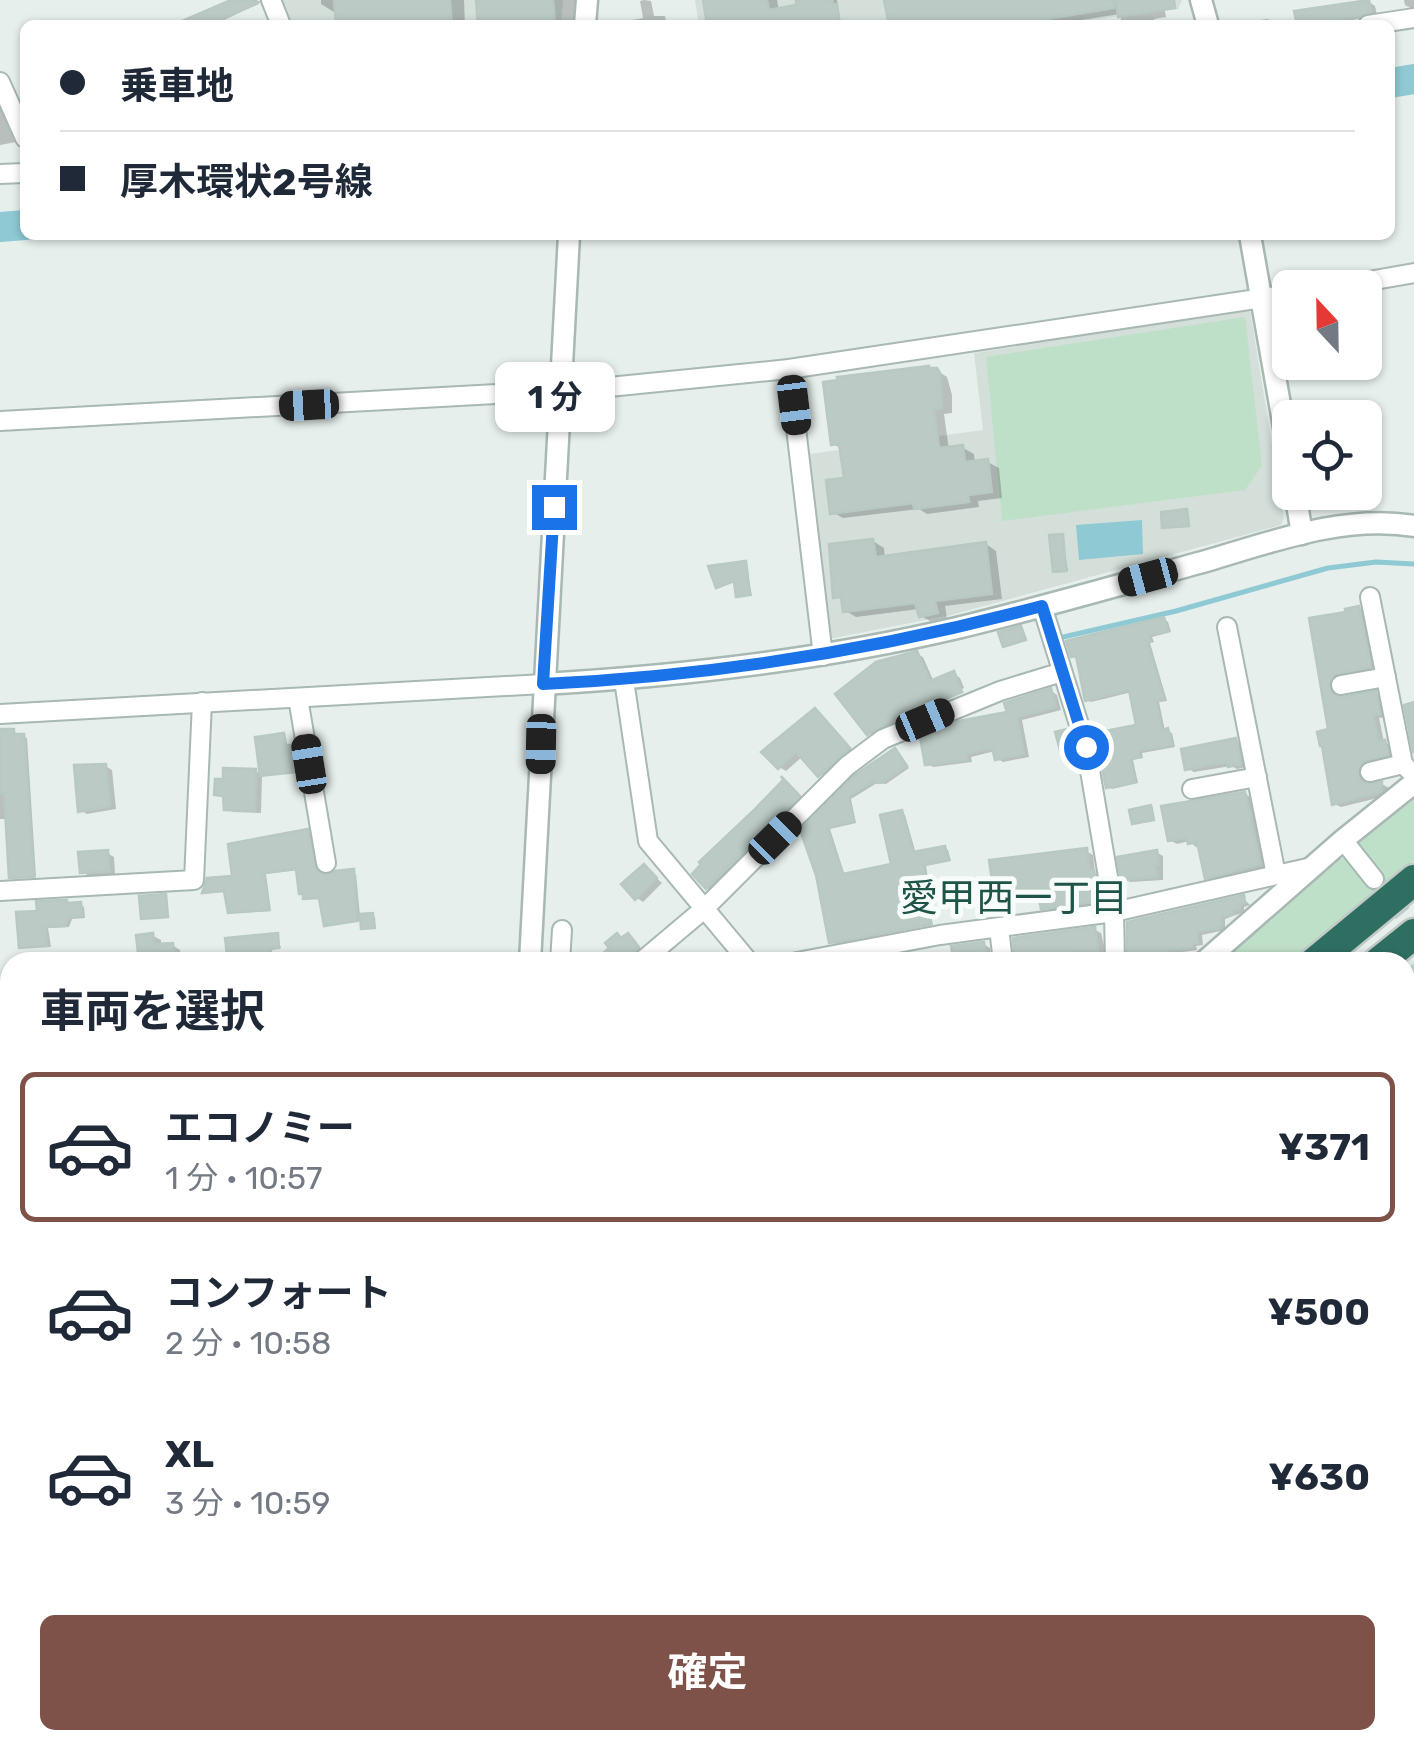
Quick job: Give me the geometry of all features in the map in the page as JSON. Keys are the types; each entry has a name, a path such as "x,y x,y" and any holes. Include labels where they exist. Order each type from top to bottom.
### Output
{"highway":[{"path":"1327,952 1414,880"},
{"path":"1392,952 1414,934"}],"street":[{"path":"0,82 20,127"},
{"path":"1251,240 1280,400"},
{"path":"531,952 569,243"},
{"path":"1382,279 1414,274"},
{"path":"0,421 561,392 790,369 1272,297"},
{"path":"790,369 823,656"},
{"path":"1298,510 1302,534"},
{"path":"0,714 624,680 823,656 1042,606 1302,534 1355,526 1414,526"},
{"path":"1370,598 1409,770 1370,772"},
{"path":"1042,606 1086,747 1114,912 1115,952"},
{"path":"1226,628 1276,875"},
{"path":"653,952 704,909 847,766 882,739 1000,691 1062,672"},
{"path":"1341,685 1386,677"},
{"path":"624,680 648,841 740,952"},
{"path":"298,698 326,863"},
{"path":"0,891 194,880 202,702"},
{"path":"1201,782 1257,776"},
{"path":"1215,952 1343,840 1414,784"},
{"path":"1343,840 1374,879"},
{"path":"848,952 940,934 1114,912 1314,866"},
{"path":"999,928 1002,952"},
{"path":"561,952 562,930"}],"shaded area":[{"path":"281,0 563,0 561,20 290,20"},
{"path":"695,0 1182,0 1178,9 1091,20 698,20"},
{"path":"1250,310 1272,445 1272,510 1283,510 1281,525 951,615 829,639 810,454 983,430 974,353"}],"green space":[{"path":"1245,317 1262,466 1245,490 1002,521 986,357"},
{"path":"1414,799 1414,861 1305,952 1228,952 1332,859 1353,858 1356,844"}],"water":[{"path":"1142,520 1143,554 1079,560 1076,525"}],"building":[{"path":"231,0 259,2 221,20 185,20"},
{"path":"334,0 450,0 452,20 336,20"},
{"path":"476,0 553,0 555,20 478,20"},
{"path":"703,0 767,0 769,10 796,5 796,0 832,0 833,5 837,4 839,20 706,20"},
{"path":"884,0 1114,0 1114,8 1041,20 888,20"},
{"path":"1116,0 1174,0 1175,8 1118,17"},
{"path":"1369,0 1371,12 1336,20 1296,20 1294,11"},
{"path":"929,366 940,373 942,408 934,409 939,448 963,445 965,462 988,459 992,492 968,495 969,502 914,509 913,503 830,514 826,480 844,478 839,444 831,445 823,382"},
{"path":"1187,509 1189,526 1162,528 1161,512"},
{"path":"1063,534 1066,571 1053,572 1049,535"},
{"path":"873,539 876,557 986,542 992,594 935,601 938,613 919,617 915,603 843,612 841,597 833,598 829,544"},
{"path":"746,561 750,595 736,597 734,581 716,588 708,566"},
{"path":"1359,606 1371,667 1334,675 1329,688 1332,694 1342,697 1376,691 1380,714 1373,715 1379,741 1385,740 1388,755 1366,760 1358,769 1358,776 1366,784 1382,782 1381,792 1332,805 1317,732 1328,729 1309,618"},
{"path":"1164,617 1168,631 1149,635 1147,641 1164,699 1156,701 1162,730 1168,728 1172,745 1138,751 1140,757 1130,759 1135,782 1106,788 1095,733 1136,725 1129,690 1085,701 1076,656 1071,657 1066,641"},
{"path":"1021,626 1026,640 1003,647 998,632"},
{"path":"917,651 930,681 954,671 962,692 915,712 914,705 867,735 835,694 876,662"},
{"path":"1051,688 1056,707 1017,717 1024,754 995,760 992,748 966,754 967,760 925,765 920,737 959,721 1007,712 1004,703"},
{"path":"1414,702 1414,752 1413,752 1404,705"},
{"path":"815,708 850,748 818,777 796,752 778,769 761,752"},
{"path":"0,729 24,734 34,877 9,878 4,793 0,793"},
{"path":"1067,729 1073,746 1060,750 1055,732"},
{"path":"284,733 286,745 293,745 298,772 260,776 255,737"},
{"path":"1236,738 1241,764 1228,767 1227,762 1185,770 1181,749"},
{"path":"895,748 907,766 848,797 854,821 827,828 843,874 891,864 880,815 902,810 913,852 945,846 948,860 923,865 931,924 829,943 816,875 800,830 855,775"},
{"path":"106,764 110,806 78,812 74,765"},
{"path":"223,768 256,769 255,811 224,810 223,796 214,795 215,779 223,779"},
{"path":"781,776 800,796 706,889 692,874 699,862 783,780"},
{"path":"1245,792 1260,864 1205,879 1197,842 1188,844 1186,838 1168,841 1161,806"},
{"path":"1151,805 1154,820 1132,824 1129,810"},
{"path":"308,829 317,872 327,875 354,869 357,921 324,926 319,898 303,899 303,894 299,894 296,869 264,873 269,910 228,913 224,891 202,893 207,878 232,876 228,844"},
{"path":"1087,848 1089,870 1094,870 1096,883 1097,896 1092,896 1092,902 1041,909 1039,899 1033,900 1032,889 994,894 989,860"},
{"path":"108,850 109,871 80,873 78,852"},
{"path":"1157,850 1157,877 1121,880 1117,857"},
{"path":"644,864 657,878 635,900 621,884"},
{"path":"166,894 168,917 141,919 139,896"},
{"path":"1244,895 1245,903 1239,904 1240,909 1234,914 1221,917 1218,928 1197,932 1198,943 1191,944 1192,948 1127,952 1127,922"},
{"path":"36,901 81,902 82,916 68,918 65,926 45,927 47,946 19,948 16,912 37,911"},
{"path":"373,913 374,928 361,929 360,914"},
{"path":"1095,927 1098,951 1014,952 1013,938"},
{"path":"153,933 154,944 173,943 174,952 138,952 136,935"},
{"path":"278,933 279,948 271,952 227,952 225,938"},
{"path":"617,933 621,938 628,933 639,947 636,952 605,952 609,948 605,943"},
{"path":"984,942 986,952 952,952 951,946"}],"waterway":[{"path":"1395,82 1414,79"},
{"path":"0,227 20,225"},
{"path":"1059,638 1176,611 1328,568 1376,562 1414,564"}],"tunnel":[{"path":"1374,879 1414,927"}],"district":[{"name":"愛甲西一丁目","path":"1014,898"}],"route":[{"path":"554,507 543,684 627,680 823,656 1042,606 1086,747"}]}
